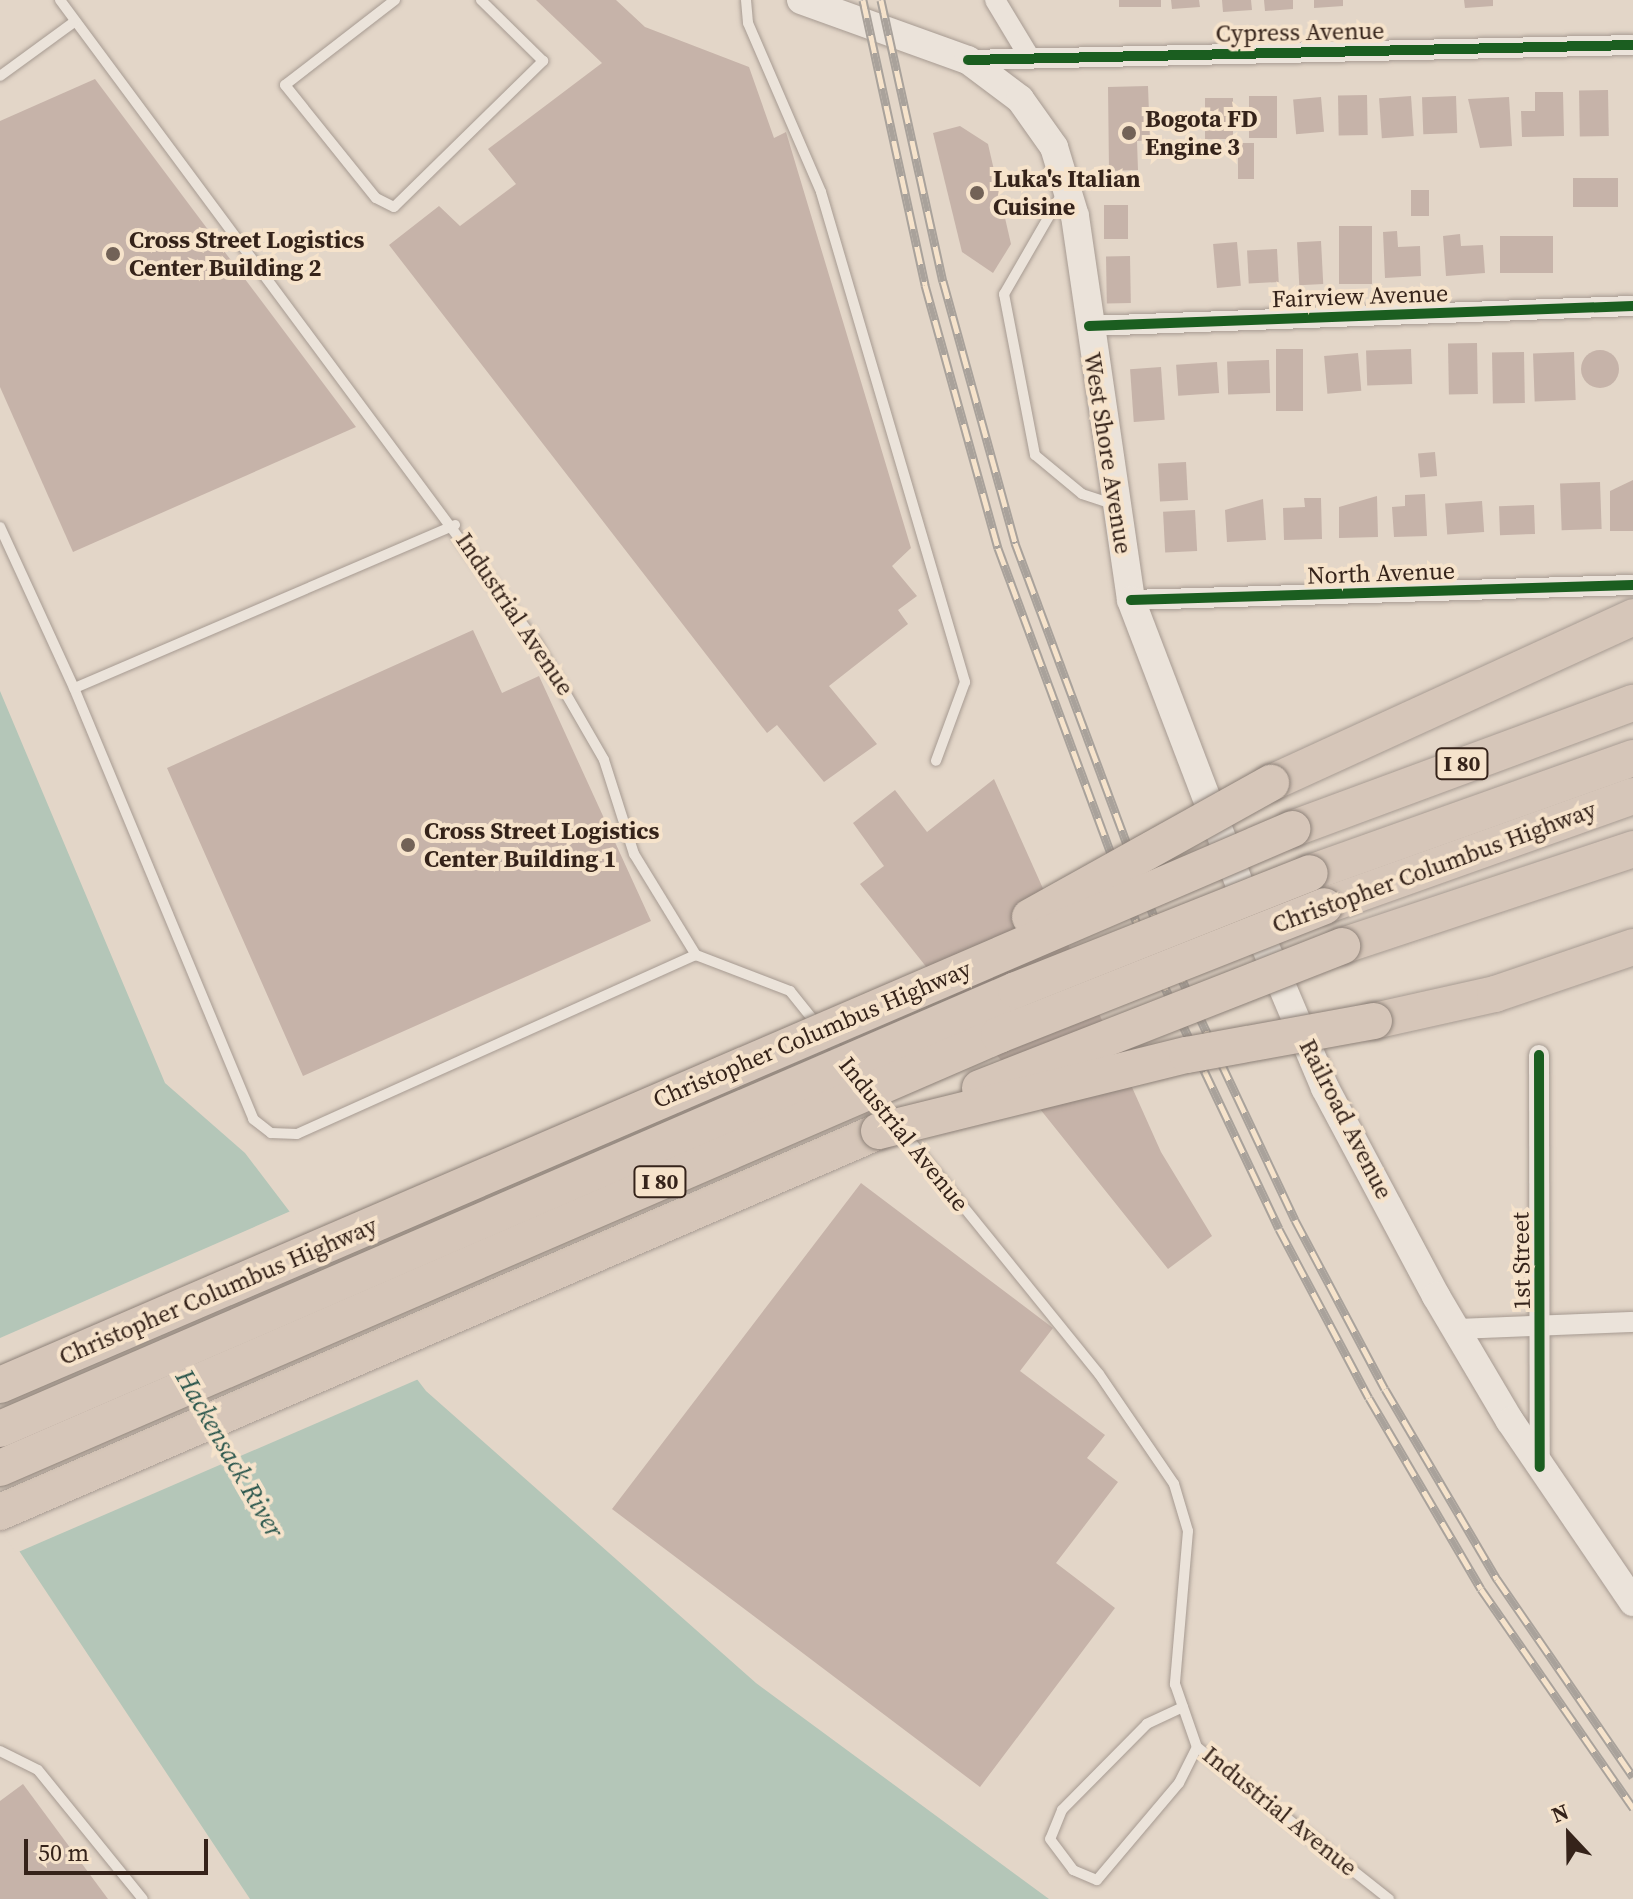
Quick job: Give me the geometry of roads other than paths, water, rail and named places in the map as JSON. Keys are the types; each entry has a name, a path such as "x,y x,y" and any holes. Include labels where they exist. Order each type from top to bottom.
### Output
{"highway":[{"path":"843,1020 1271,783 1633,617"},
{"name":"Christopher Columbus Highway","path":"0,1385 1292,829 1633,703"},
{"name":"Christopher Columbus Highway","path":"0,1468 999,1035 1317,889 1633,758"},
{"name":"Christopher Columbus Highway","path":"0,1429 1031,984 1317,889 1633,796"},
{"name":"Christopher Columbus Highway","path":"0,1512 881,1114 1342,946 1633,849"},
{"path":"881,1114 1481,998 1633,947"}],"main road":[{"name":"Cypress Avenue","path":"801,0 898,32 968,60"},
{"name":"West Shore Avenue","path":"968,60 1034,115 1068,183 1131,600"},
{"name":"Railroad Avenue","path":"1131,600 1325,1088 1455,1329 1540,1467 1633,1602"}],"street":[{"path":"995,0 1030,58"},
{"name":"Cypress Avenue","path":"968,60 1633,45"},
{"name":"Fairview Avenue","path":"1089,326 1633,306"},
{"name":"North Avenue","path":"1131,600 1633,585"},
{"name":"1st Street","path":"1539,1055 1540,1467"},
{"path":"1455,1329 1633,1322"}],"lane":[{"name":"Industrial Avenue","path":"60,0 455,525 578,710 604,760 634,854 696,955 790,991 881,1114 1099,1374 1174,1484 1188,1531 1175,1684 1197,1747 1389,1899"},
{"path":"395,0 285,85 376,198 394,207 543,61 481,0"},
{"path":"746,0 748,23 821,192 962,668 965,682 936,761"},
{"path":"0,76 74,22"},
{"path":"1068,183 1004,294 1035,455 1082,494 1116,506"},
{"path":"74,688 455,525"},
{"path":"0,527 74,688 253,1119 271,1133 297,1134 696,955"},
{"path":"1183,1707 1147,1724 1062,1810 1050,1839 1073,1870 1097,1880 1179,1783 1197,1747"},
{"path":"0,1751 38,1770 143,1899"}],"water":[{"name":"Hackensack River","path":"0,691 165,1083 245,1153 426,1391 756,1683 1049,1899 250,1899 0,1522"}],"railway":[{"path":"863,0 925,285 998,548 1143,941 1279,1229 1369,1398 1481,1589 1633,1808"},
{"path":"881,0 943,281 1015,543 1160,933 1295,1220 1385,1389 1497,1579 1633,1777"}],"place":[{"name":"Bogota FD Engine 3","path":"1129,133"},
{"name":"Luka's Italian Cuisine","path":"977,193"},
{"name":"Cross Street Logistics Center Building 2","path":"113,254"},
{"name":"Cross Street Logistics Center Building 1","path":"408,845"}]}
